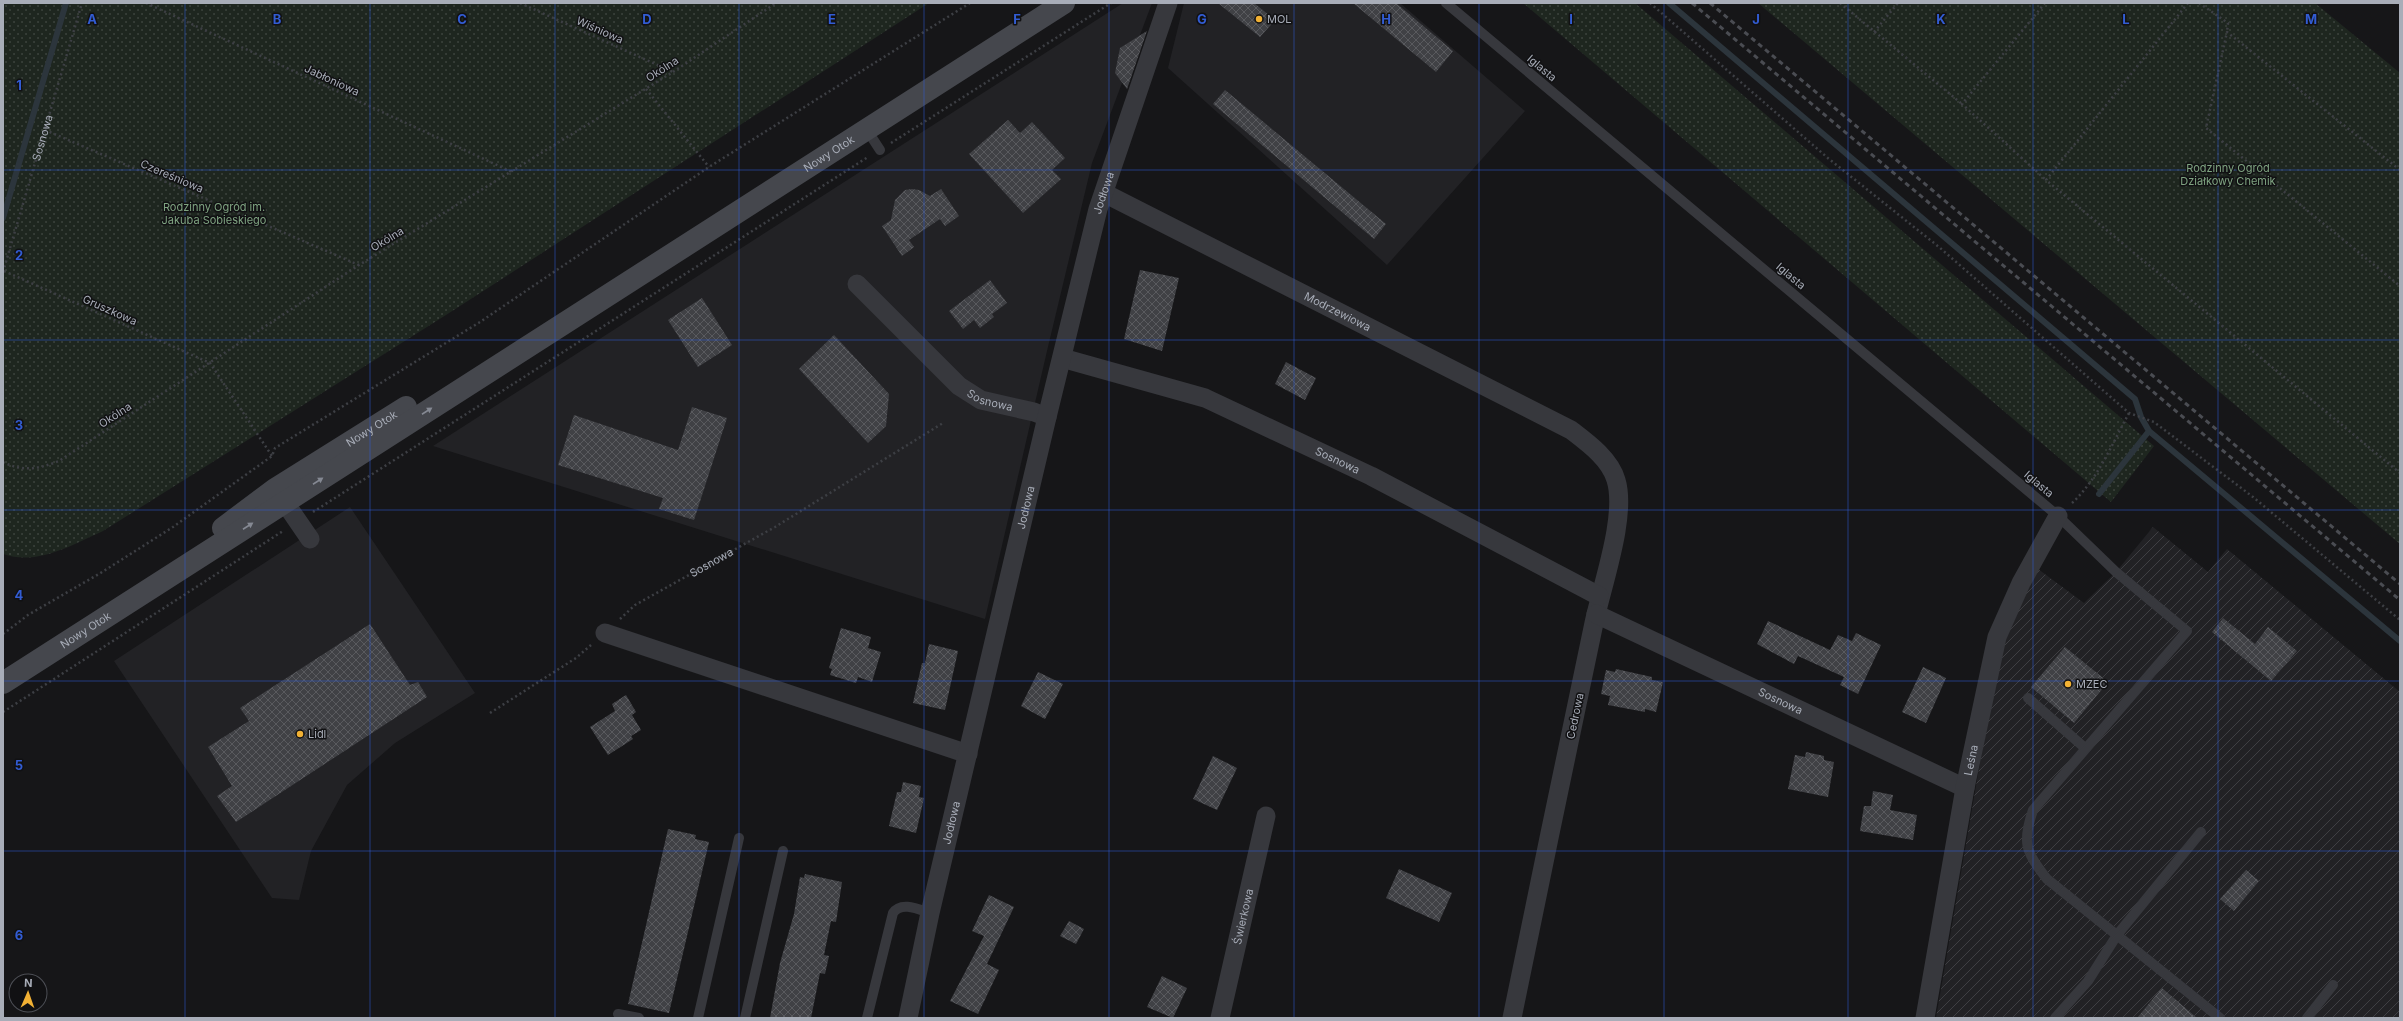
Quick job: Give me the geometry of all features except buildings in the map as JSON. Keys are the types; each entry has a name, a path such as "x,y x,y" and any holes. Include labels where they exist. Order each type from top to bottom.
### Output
{"main road":[{"name":"Nowy Otok","path":"3,684 168,578 280,496 593,305 1064,3"}],"street":[{"name":"Jodłowa","path":"909,1017 930,913 1047,417 1104,193 1168,3"},
{"name":"Modrzewiowa","path":"1104,193 1571,430"},
{"name":"Sosnowa","path":"857,284 959,386 981,400 1034,412 1047,417"},
{"name":"Sosnowa","path":"1062,358 1205,398 1371,476 1598,605 1965,788"},
{"name":"Cedrowa","path":"1512,1018 1598,605 1617,525 1619,502 1616,479 1599,452 1571,430"},
{"path":"280,496 310,540"},
{"name":"Leśna","path":"1926,1018 1965,788 1997,637 2021,583 2058,516"},
{"path":"604,633 968,754"},
{"name":"Świerkowa","path":"1220,1018 1266,816"}],"lane":[{"name":"Iglasta","path":"1446,3 2058,516 2116,572 2187,631 2084,748"},
{"path":"867,130 880,150"},
{"path":"2028,698 2084,748 2033,810 2026,830 2027,845 2034,863 2047,878 2220,1018"},
{"path":"2055,1018 2088,982 2117,935 2201,832"},
{"path":"698,1018 739,838"},
{"path":"745,1018 783,851"},
{"path":"867,1018 893,913 896,908 904,906 930,913"},
{"path":"2307,1018 2333,986"},
{"path":"618,1014 639,1018"}],"path":[{"name":"Sosnowa","path":"3,272 82,3"},
{"name":"Jabłoniowa","path":"146,3 512,172"},
{"name":"Wiśniowa","path":"520,3 673,72"},
{"name":"Okólna","path":"3,462 14,468 39,469 59,461 359,265 646,89 776,3"},
{"path":"3,634 28,616 99,574 172,527 272,456 275,448 480,322 709,167 970,3"},
{"path":"312,513 1111,3"},
{"path":"1650,3 1829,159 1945,252 2129,413 2154,422 2253,497 2400,620"},
{"path":"1840,3 1962,104 2046,180 2400,473"},
{"path":"1874,32 1898,3"},
{"path":"1962,104 2045,3"},
{"path":"2046,180 2188,3"},
{"path":"2199,3 2228,23 2206,128 2400,286"},
{"path":"2227,32 2400,170"},
{"path":"646,89 709,167"},
{"name":"Czereśniowa","path":"45,130 359,265"},
{"name":"Gruszkowa","path":"3,272 210,363"},
{"path":"210,363 272,456"},
{"path":"2058,516 2084,492 2129,413"},
{"name":"Sosnowa","path":"490,713 576,658 635,605 775,527 943,423"},
{"path":"3,712 289,528"}],"shaded area":[{"path":"1123,3 1152,3 1092,163 985,619 433,446"},
{"path":"1184,3 1400,3 1525,111 1387,265 1168,68"},
{"path":"350,507 475,693 395,743 347,785 311,851 299,900 272,898 114,661"},
{"path":"2153,527 2208,572 2227,549 2400,692 2400,1018 1936,1018 2000,647 2038,569 2084,603 2116,572"}],"green space":[{"name":"Rodzinny Ogród im. Jakuba Sobieskiego","path":"3,3 929,3 446,315 103,531 67,548 41,556 16,557 3,554"},
{"path":"1523,3 1635,3 2154,446 2111,502"},
{"name":"Rodzinny Ogród Działkowy Chemik","path":"1758,3 2315,3 2400,73 2400,544"}],"waterway":[{"path":"3,218 66,3"},
{"path":"1669,3 2135,399 2141,417 2149,431 2400,641"},
{"path":"2099,494 2149,431"}],"railway":[{"path":"1692,3 2400,600"},
{"path":"1710,3 2400,584"}],"place":[{"name":"MOL","path":"1259,19"},
{"name":"MZEC","path":"2068,684"},
{"name":"Lidl","path":"300,734"}]}
